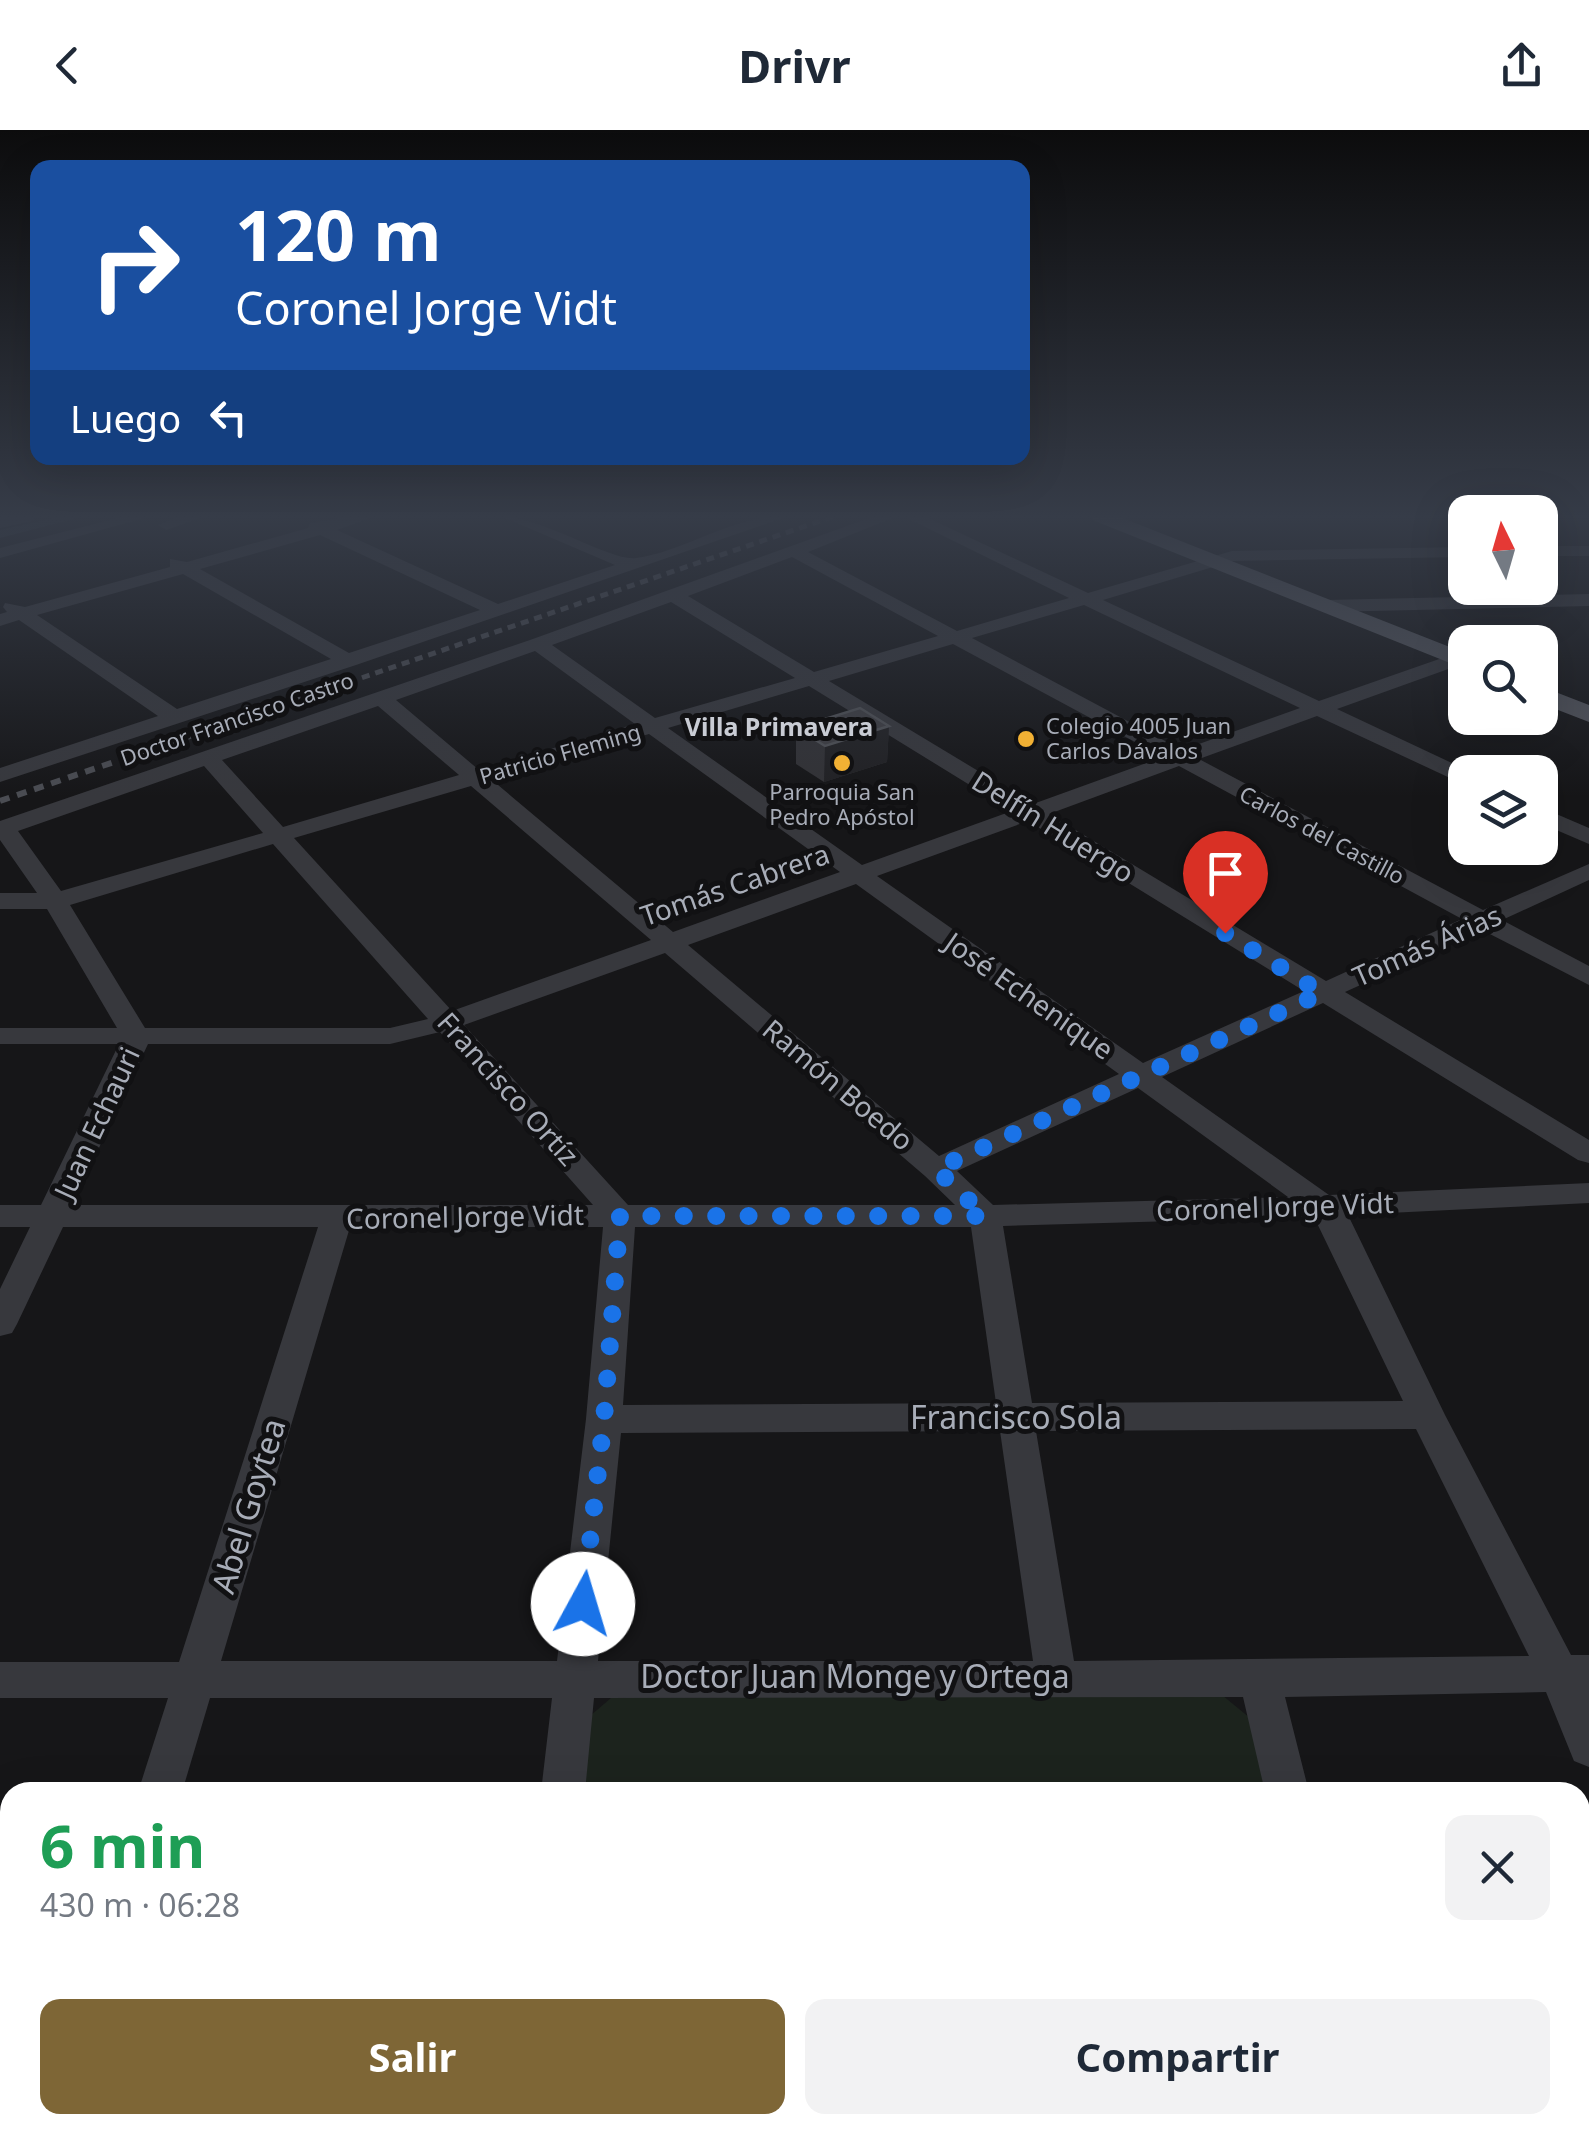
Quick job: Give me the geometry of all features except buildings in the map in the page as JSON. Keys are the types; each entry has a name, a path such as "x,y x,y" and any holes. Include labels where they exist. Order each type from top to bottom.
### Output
{"main road":[{"path":"1338,610 1448,651"},
{"path":"1371,610 1448,649"},
{"path":"1558,687 1589,700"},
{"path":"1558,701 1589,714"}],"street":[{"path":"259,610 349,662"},
{"name":"Doctor Francisco Castro","path":"2,828 628,610"},
{"name":"Delfín Huergo","path":"699,610 1589,1153"},
{"name":"Carlos del Castillo","path":"901,610 1589,977"},
{"name":"Patricio Fleming","path":"0,901 55,901 1046,610"},
{"path":"1109,610 1448,770"},
{"path":"0,774 498,611"},
{"path":"8,613 176,718"},
{"name":"José Echenique","path":"537,644 1323,1206 1336,1222 1427,1415 1574,1673 1589,1747"},
{"name":"Tomás Cabrera","path":"0,1036 390,1036 448,1022 1448,661"},
{"name":"Ramón Boedo","path":"378,696 480,778 936,1169 985,1216"},
{"name":"Francisco Ortíz","path":"208,757 620,1216"},
{"path":"1558,822 1589,837"},
{"name":"Juan Echauri","path":"0,1324 55,1216 137,1037 55,901 2,828"},
{"name":"Tomás Árias","path":"936,1169 1589,871"},
{"name":"Coronel Jorge Vidt","path":"0,1216 985,1216 1323,1206 1589,1192"},
{"path":"564,1782 604,1419 620,1216"},
{"path":"985,1216 1056,1677"},
{"name":"Abel Goytea","path":"163,1782 336,1219"},
{"name":"Francisco Sola","path":"604,1419 1427,1415"},
{"name":"Doctor Juan Monge y Ortega","path":"0,1680 1260,1678 1574,1673"},
{"path":"1260,1678 1285,1782"}],"shaded area":[{"path":"1222,1695 1250,1718 1265,1782 584,1782 590,1716 611,1698"}],"railway":[{"path":"256,714 559,610"},
{"path":"0,801 263,711"}],"place":[{"name":"Colegio 4005 Juan Carlos Dávalos","path":"1026,739"},
{"name":"Parroquia San Pedro Apóstol","path":"842,763"}],"district":[{"name":"Villa Primavera","path":"779,727"}],"route":[{"path":"583,1604 604,1419 620,1216 985,1216 936,1169 1322,993 1225,933"}]}
